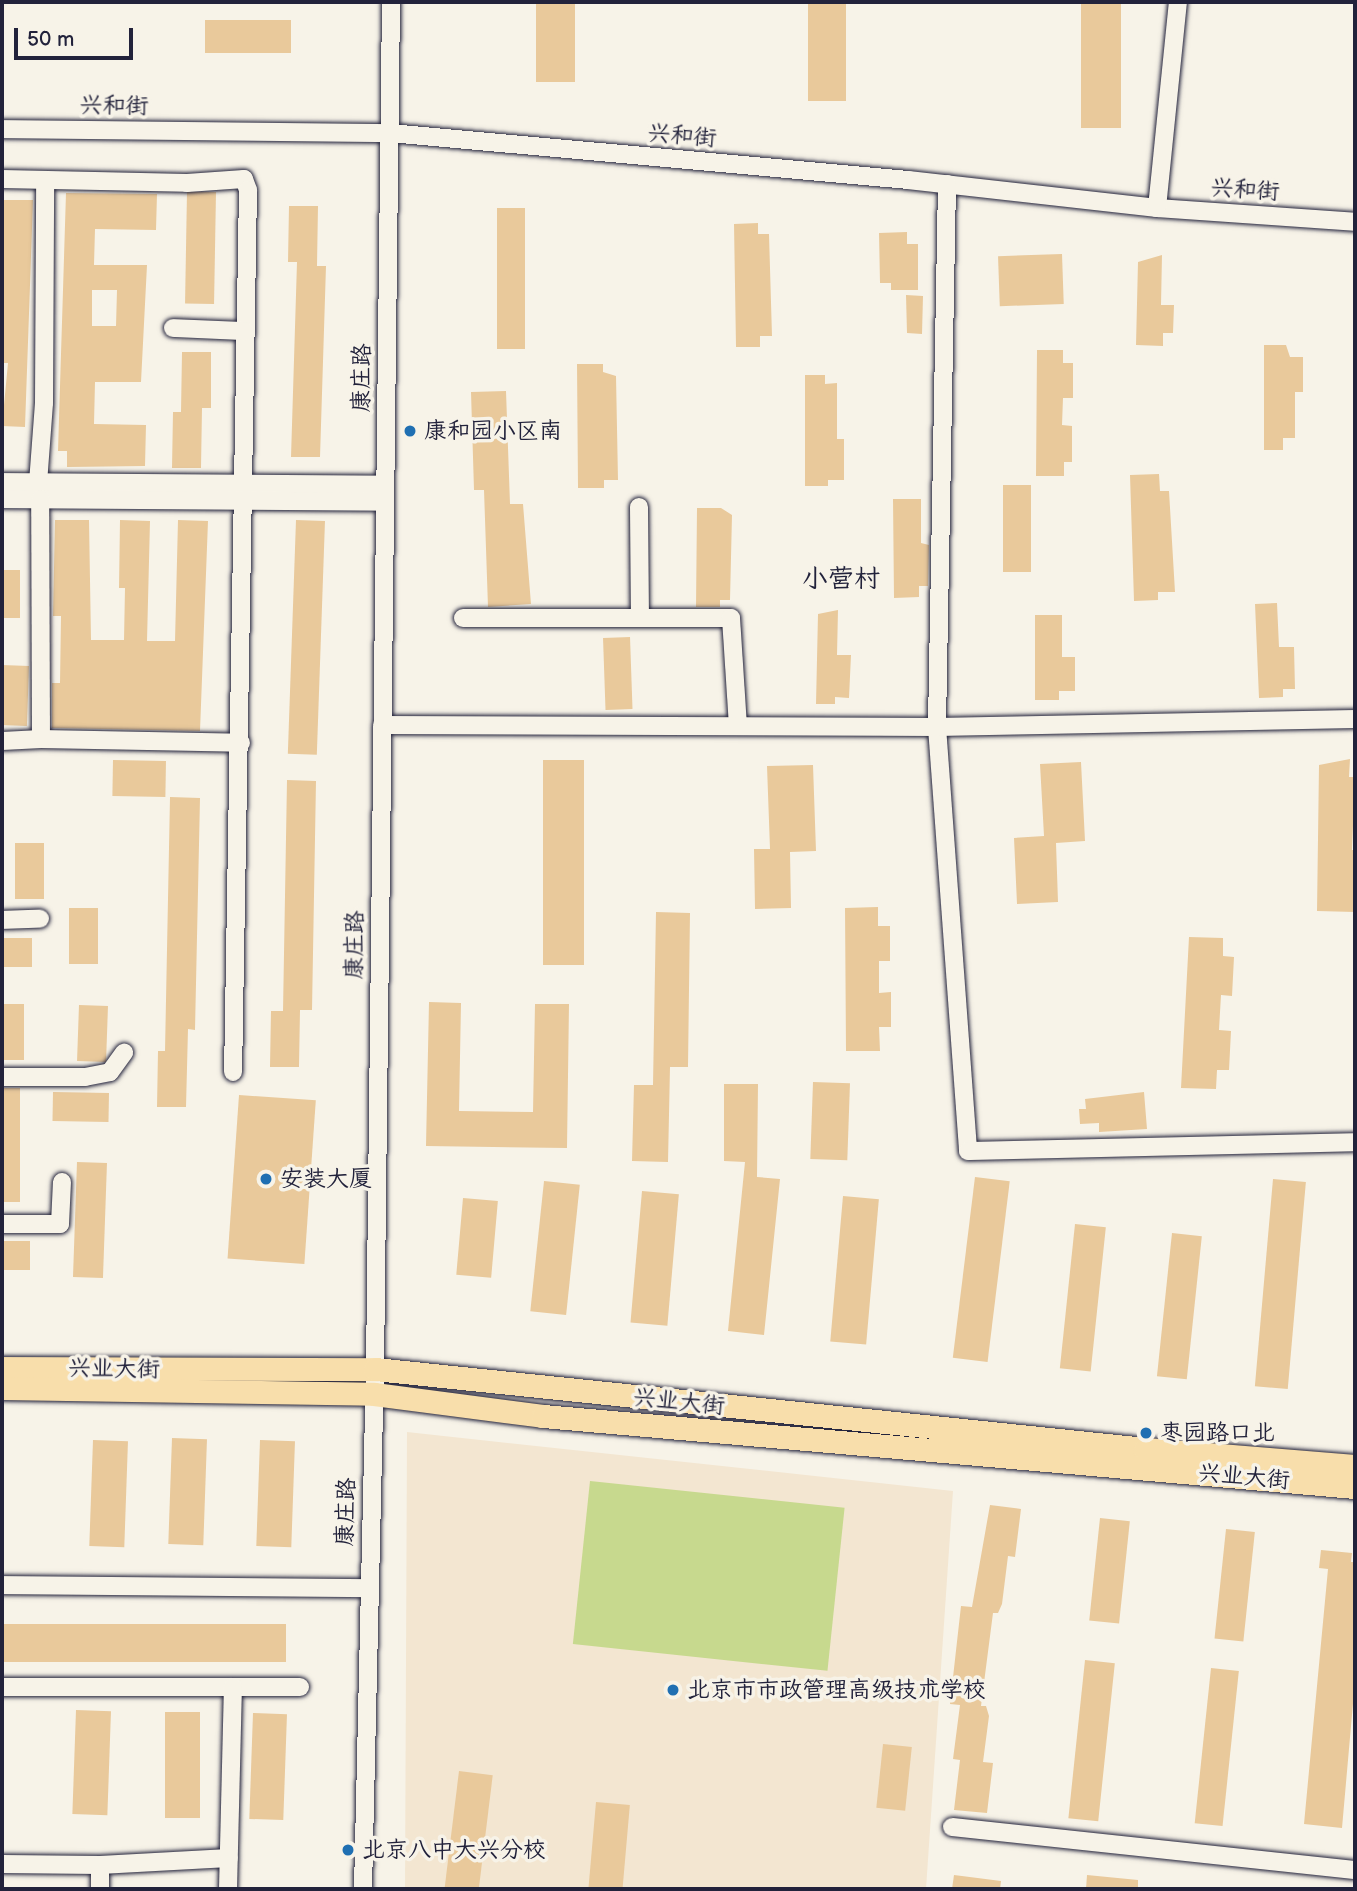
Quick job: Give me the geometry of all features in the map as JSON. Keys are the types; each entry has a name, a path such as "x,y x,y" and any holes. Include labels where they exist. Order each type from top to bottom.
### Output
{"main road":[{"name":"兴业大街","path":"2,1367 375,1369 1131,1448 1355,1466"},
{"name":"兴业大街","path":"2,1388 374,1394 543,1416 1355,1487"}],"street":[{"name":"康庄路","path":"363,1889 375,1369 391,2"},
{"path":"1157,208 1178,2"},
{"name":"兴和街","path":"2,129 390,133 947,184 1157,208 1355,222"},
{"path":"2,179 187,183 244,179 248,190 241,743 233,1072"},
{"path":"41,738 28,491 44,403 45,181"},
{"path":"947,184 937,727 968,1151 1355,1142"},
{"path":"173,328 245,331"},
{"path":"28,491 385,494"},
{"path":"639,508 640,618"},
{"path":"463,618 731,618 738,726"},
{"path":"382,725 937,727 1355,719"},
{"path":"2,741 41,738 241,743"},
{"path":"2,920 40,919"},
{"path":"2,1077 85,1077 110,1072 124,1053"},
{"path":"2,1224 60,1224 62,1182"},
{"path":"2,1585 368,1588"},
{"path":"2,1687 300,1687"},
{"path":"228,1889 233,1687"},
{"path":"952,1827 1355,1870"},
{"path":"2,1864 100,1865 229,1858"},
{"path":"100,1865 100,1889"}],"shaded area":[{"name":"北京市市政管理高级技术学校","path":"407,1432 953,1491 926,1889 405,1889"}],"green space":[{"path":"590,1481 845,1508 827,1671 573,1644"}],"building":[{"path":"536,2 575,2 575,82 536,82"},
{"path":"808,2 846,2 846,101 808,101"},
{"path":"1081,2 1121,2 1121,128 1081,128"},
{"path":"205,20 291,20 291,53 205,53"},
{"path":"187,191 216,192 214,304 185,303"},
{"path":"66,193 157,194 156,230 95,229 94,265 147,265 141,382 95,382 94,424 146,425 145,466 67,467 67,451 58,451","holes":["92,290 117,290 116,326 92,326"]},
{"path":"2,200 33,200 25,427 2,426 8,363 2,363"},
{"path":"289,206 318,206 317,266 326,266 320,457 291,457 297,262 288,262"},
{"path":"497,208 525,208 525,349 497,349"},
{"path":"758,223 758,234 769,234 772,336 760,336 760,347 736,347 734,224"},
{"path":"907,232 907,244 918,244 918,290 891,290 891,283 880,283 879,233"},
{"path":"1062,254 1064,304 1000,306 998,256"},
{"path":"1162,255 1161,305 1174,305 1173,333 1163,333 1163,346 1136,345 1138,262"},
{"path":"906,295 923,296 922,334 907,333"},
{"path":"1264,345 1286,345 1290,357 1303,357 1303,392 1295,392 1295,438 1283,438 1283,450 1264,450"},
{"path":"1037,350 1063,350 1063,363 1073,363 1073,398 1063,398 1062,425 1072,426 1072,462 1064,462 1064,476 1036,476"},
{"path":"182,352 211,352 211,408 202,408 201,468 172,468 173,412 181,412"},
{"path":"577,364 603,364 603,372 616,376 618,480 604,480 604,488 578,488"},
{"path":"805,375 825,375 825,384 837,383 837,439 844,439 844,480 828,480 828,486 805,486"},
{"path":"506,391 510,504 523,504 531,604 488,607 484,490 474,490 471,392"},
{"path":"1159,474 1160,491 1169,491 1175,592 1158,592 1158,600 1134,601 1130,475"},
{"path":"1003,485 1031,485 1031,572 1003,572"},
{"path":"893,499 921,499 921,543 929,545 928,586 919,586 919,597 894,598"},
{"path":"697,508 721,508 732,515 730,600 720,600 720,607 696,607"},
{"path":"55,520 89,520 91,640 124,640 125,588 119,588 120,520 150,521 147,641 175,641 178,520 208,521 200,731 52,728 52,683 60,683 61,616 53,616"},
{"path":"296,520 325,521 317,755 288,754"},
{"path":"2,570 20,570 20,618 2,618"},
{"path":"1277,603 1279,647 1294,647 1295,689 1283,689 1283,697 1259,698 1255,604"},
{"path":"838,610 837,655 851,655 849,698 835,697 835,704 816,704 818,614"},
{"path":"1035,615 1062,615 1062,657 1075,657 1075,691 1059,691 1059,700 1035,700"},
{"path":"630,637 633,709 606,710 603,638"},
{"path":"2,665 29,666 27,726 2,725"},
{"path":"1350,759 1349,777 1355,777 1352,850 1355,850 1355,912 1317,911 1319,765"},
{"path":"113,760 166,761 165,797 112,796"},
{"path":"543,760 584,760 584,965 543,965"},
{"path":"1081,762 1085,841 1056,843 1058,902 1017,904 1014,838 1044,836 1040,764"},
{"path":"813,765 816,851 790,852 791,908 755,909 754,849 770,849 767,766"},
{"path":"287,780 316,781 312,1010 300,1010 299,1067 270,1067 271,1011 283,1011"},
{"path":"170,797 200,798 195,1030 188,1029 186,1107 157,1107 158,1051 165,1051"},
{"path":"15,843 44,843 44,899 15,899"},
{"path":"878,907 878,926 890,926 890,961 879,961 879,993 891,992 891,1027 879,1027 880,1051 846,1051 845,908"},
{"path":"69,908 98,908 98,964 69,964"},
{"path":"656,912 690,913 688,1067 670,1067 668,1162 632,1161 634,1085 653,1085"},
{"path":"1189,937 1223,938 1223,956 1234,957 1232,996 1221,995 1219,1030 1231,1031 1229,1070 1217,1070 1216,1089 1181,1088"},
{"path":"2,938 32,938 32,967 2,967"},
{"path":"429,1002 461,1003 459,1111 533,1112 535,1004 569,1004 567,1148 426,1146"},
{"path":"2,1004 24,1004 24,1060 2,1060"},
{"path":"79,1005 108,1006 106,1062 77,1061"},
{"path":"813,1082 850,1083 847,1160 810,1159"},
{"path":"724,1084 758,1084 757,1177 780,1179 764,1335 728,1331 745,1162 724,1161"},
{"path":"2,1088 20,1088 20,1202 2,1202"},
{"path":"53,1092 109,1093 108,1122 52,1121"},
{"path":"1144,1092 1147,1129 1099,1132 1099,1123 1080,1124 1079,1109 1086,1109 1085,1099"},
{"name":"安装大厦","path":"239,1095 316,1100 304,1264 228,1259"},
{"path":"77,1162 107,1163 103,1278 73,1277"},
{"path":"975,1177 1010,1181 988,1362 953,1358"},
{"path":"1273,1179 1306,1182 1288,1389 1255,1386"},
{"path":"544,1181 580,1185 566,1315 530,1311"},
{"path":"642,1191 679,1194 667,1326 630,1322"},
{"path":"843,1196 879,1199 866,1345 830,1341"},
{"path":"463,1198 498,1201 491,1278 456,1275"},
{"path":"1075,1224 1106,1227 1091,1371 1060,1368"},
{"path":"1172,1233 1202,1236 1187,1379 1157,1376"},
{"path":"2,1241 30,1241 30,1270 2,1270"},
{"path":"172,1438 207,1439 203,1545 168,1544"},
{"path":"93,1440 128,1441 124,1547 89,1546"},
{"path":"260,1440 295,1441 291,1547 256,1546"},
{"path":"990,1505 1021,1509 1015,1557 1008,1556 1002,1604 998,1613 993,1613 981,1706 986,1706 989,1716 983,1762 993,1763 987,1813 954,1810 960,1760 953,1759 960,1705 950,1704 961,1606 972,1607"},
{"path":"1100,1518 1130,1521 1119,1624 1089,1620"},
{"path":"1226,1529 1255,1532 1243,1641 1215,1638"},
{"path":"1321,1550 1352,1553 1351,1562 1355,1562 1355,1681 1342,1828 1304,1824 1328,1569 1319,1568"},
{"path":"2,1624 286,1624 286,1662 2,1662"},
{"path":"1085,1660 1115,1663 1098,1821 1068,1818"},
{"path":"1211,1668 1239,1671 1223,1826 1195,1823"},
{"path":"76,1710 111,1711 107,1815 72,1814"},
{"path":"165,1712 200,1712 200,1818 165,1818"},
{"path":"253,1713 287,1714 283,1820 249,1819"},
{"path":"883,1744 912,1747 905,1811 876,1808"},
{"path":"459,1771 493,1775 479,1889 445,1889"},
{"path":"596,1802 630,1805 623,1889 588,1889"},
{"path":"954,1875 1001,1881 1000,1889 952,1889"},
{"path":"1087,1875 1138,1880 1138,1889 1086,1889"}],"place":[{"name":"康和园小区南","path":"410,431"},
{"name":"安装大厦","path":"266,1179"},
{"name":"枣园路口北","path":"1146,1433"},
{"name":"北京市市政管理高级技术学校","path":"673,1690"},
{"name":"北京八中大兴分校","path":"348,1850"}],"district":[{"name":"小营村","path":"841,580"}]}
